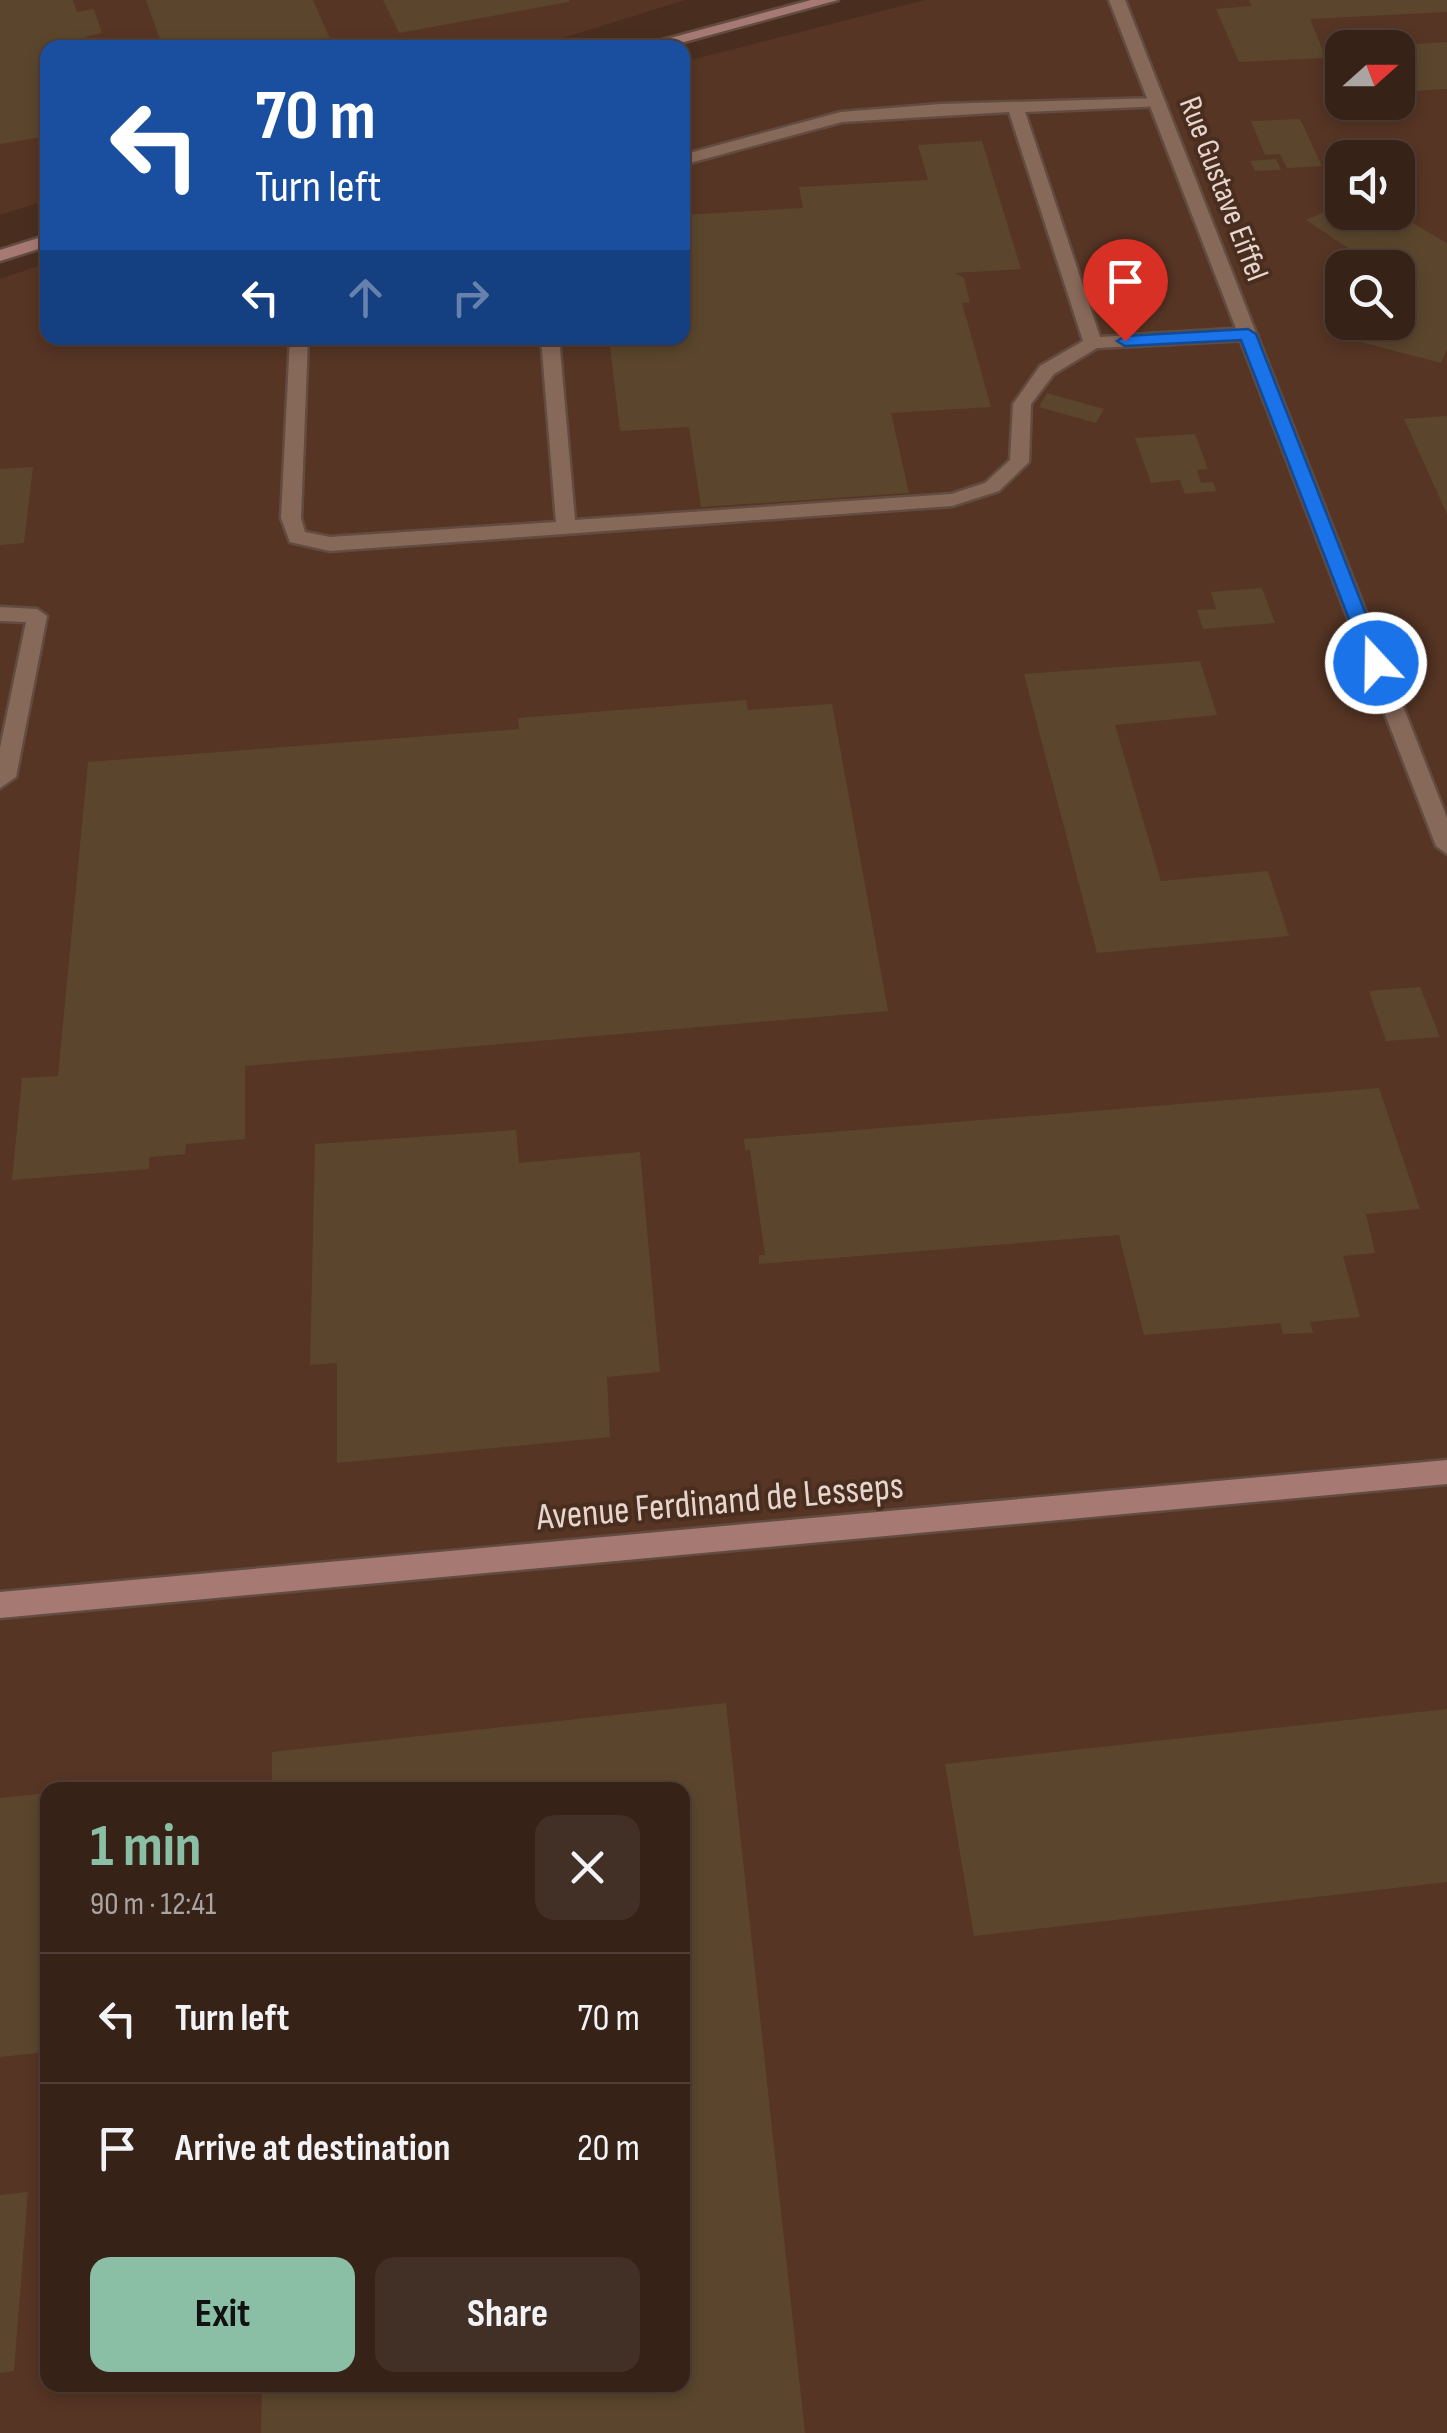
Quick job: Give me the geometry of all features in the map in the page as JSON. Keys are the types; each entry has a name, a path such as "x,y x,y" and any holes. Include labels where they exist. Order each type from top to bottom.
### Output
{"main road":[{"path":"672,40 830,0"},
{"path":"0,256 40,243"},
{"name":"Avenue Ferdinand de Lesseps","path":"0,1606 1447,1472"}],"street":[{"name":"Rue Gustave Eiffel","path":"1117,0 1447,846"},
{"path":"690,158 841,118 940,109 1158,102"},
{"path":"1016,108 1093,344"},
{"path":"299,345 291,518 297,537 330,544 952,500 992,487 1020,462 1022,404 1047,370 1093,344 1248,334"},
{"path":"551,345 566,528"},
{"path":"0,614 37,616 5,776 0,780"}],"shaded area":[{"path":"0,0 685,0 556,40 40,40 40,202 0,215"},
{"path":"925,0 1447,0 1447,2433 0,2433 0,279 40,265 40,345 690,345 690,60"}],"building":[{"path":"0,0 73,0 77,12 94,9 102,33 85,37 86,40 40,40 40,137 0,144"},
{"path":"146,0 313,0 330,40 160,40"},
{"path":"383,0 569,0 569,2 399,33"},
{"path":"1249,0 1447,0 1447,12 1310,19 1325,58 1239,62 1216,9 1252,6"},
{"path":"1447,42 1447,89 1415,91 1415,44"},
{"path":"1300,119 1322,166 1287,168 1280,154 1265,155 1251,121"},
{"path":"982,141 1021,269 955,273 964,278 970,302 962,303 991,407 891,413 909,493 701,507 689,427 620,431 610,345 690,345 690,215 803,208 799,187 928,180 918,145"},
{"path":"1276,159 1281,170 1255,171 1250,161"},
{"path":"1325,212 1325,230 1415,230 1415,224 1447,243 1447,350 1441,363 1361,342 1415,340 1415,250 1351,250 1306,220"},
{"path":"1047,393 1104,409 1096,423 1039,407"},
{"path":"1447,416 1447,514 1404,419"},
{"path":"1195,434 1208,469 1197,470 1201,483 1213,482 1216,491 1185,494 1180,480 1151,483 1135,438"},
{"path":"33,467 24,543 0,545 0,469"},
{"path":"1262,588 1275,623 1203,629 1197,610 1216,609 1211,592"},
{"path":"1200,661 1217,715 1115,725 1161,881 1268,871 1289,936 1097,953 1024,674"},
{"path":"746,700 748,710 832,704 888,1011 245,1066 245,1139 186,1144 185,1154 149,1157 149,1169 12,1180 22,1078 58,1076 88,762 519,729 518,718"},
{"path":"1420,987 1440,1037 1386,1041 1369,991"},
{"path":"1379,1088 1420,1209 1366,1214 1375,1253 1343,1256 1360,1317 1310,1322 1313,1333 1283,1334 1280,1323 1144,1335 1119,1235 759,1264 759,1255 765,1255 750,1150 745,1150 744,1139"},
{"path":"516,1130 519,1163 640,1152 660,1372 607,1377 610,1437 337,1463 337,1363 310,1365 315,1144"},
{"path":"726,1703 805,2433 261,2433 262,2392 690,2392 690,1782 272,1782 272,1752"},
{"path":"1447,1709 1447,1882 974,1936 945,1764"},
{"path":"40,1794 40,2053 0,2057 0,1798"},
{"path":"28,2192 14,2371 0,2373 0,2195"}],"route":[{"path":"1125,341 1248,334 1376,663"}]}
